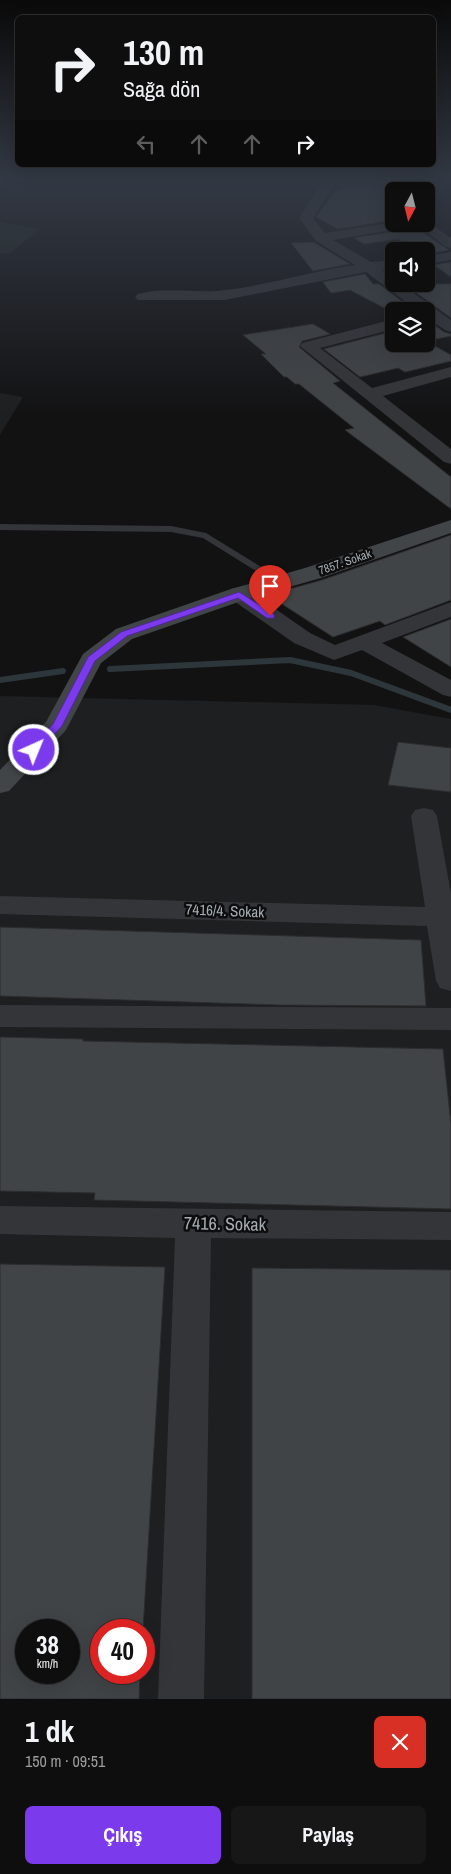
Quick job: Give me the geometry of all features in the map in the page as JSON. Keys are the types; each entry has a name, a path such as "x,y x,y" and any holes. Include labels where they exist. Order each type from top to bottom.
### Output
{"street":[{"path":"353,257 369,267 413,302"},
{"path":"143,297 170,294 225,295 335,272 385,265"},
{"path":"435,318 451,327"},
{"path":"385,326 308,346 451,458"},
{"path":"370,394 451,372"},
{"path":"432,444 451,439"},
{"name":"7857. Sokak","path":"0,786 57,726 91,659 124,634 239,594 451,526"},
{"path":"239,594 302,638 334,653 451,609"},
{"path":"364,642 451,690"},
{"path":"424,816 446,917 451,981"},
{"name":"7416/4. Sokak","path":"0,905 446,917"},
{"path":"0,1016 451,1019"},
{"name":"7416. Sokak","path":"0,1220 451,1226"},
{"path":"181,1699 192,1224"}],"lane":[{"path":"0,527 172,529 206,536 281,582"}],"shaded area":[{"path":"0,393 23,397 0,435"},
{"path":"0,696 374,705 451,719 451,1699 0,1699"}],"building":[{"path":"302,257 339,257 350,264 313,271"},
{"path":"451,262 451,277 435,266"},
{"path":"365,274 373,284 379,284 385,288 385,292 390,292 403,302 385,302 385,308 350,290 331,293 323,282"},
{"path":"435,284 451,284 451,318 435,306 435,302 429,302 415,292 435,292"},
{"path":"313,324 330,334 302,341 299,347 340,381 333,383 451,477 451,509 345,430 354,428 299,384 295,384 287,377 284,377 261,354 266,354 243,335"},
{"path":"435,326 451,334 451,336 435,339"},
{"path":"385,333 385,352 435,352 435,346 451,355 451,361 405,372 398,368 360,377 324,349"},
{"path":"451,535 451,600 385,625 380,621 333,637 268,595 322,580"},
{"path":"451,619 451,667 403,637"},
{"path":"398,742 451,748 451,792 388,785"},
{"path":"0,927 421,940 426,1006 280,1005 0,996"},
{"path":"0,1037 83,1039 83,1041 443,1049 451,1124 451,1209 94,1200 95,1193 0,1191"},
{"path":"0,1264 165,1267 144,1619 90,1619 90,1684 140,1684 139,1699 0,1699"},
{"path":"252,1268 451,1270 451,1699 252,1699"}],"waterway":[{"path":"110,669 290,660 351,673 451,710"},
{"path":"0,680 63,671"}],"route":[{"path":"34,750 57,726 91,659 124,634 239,594 270,616"}]}
